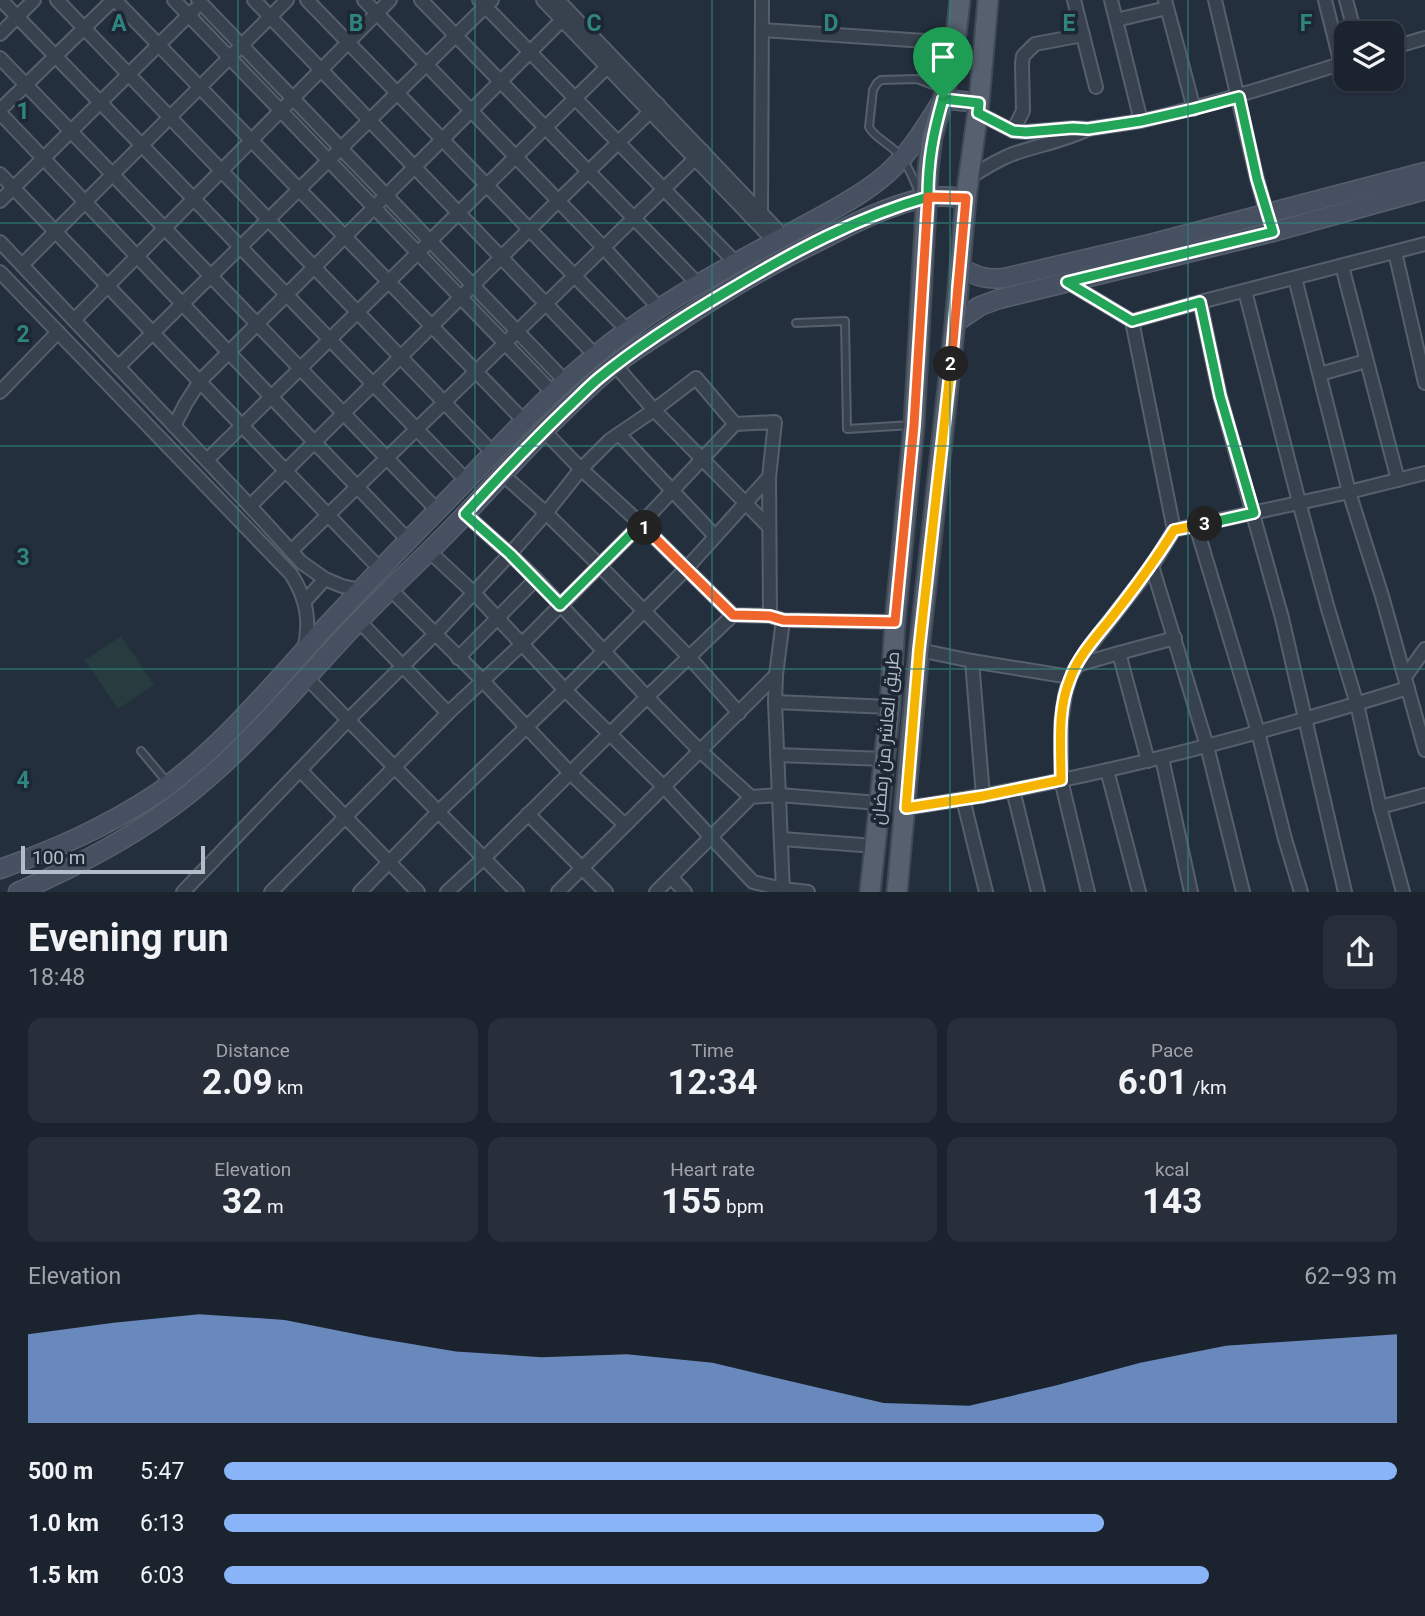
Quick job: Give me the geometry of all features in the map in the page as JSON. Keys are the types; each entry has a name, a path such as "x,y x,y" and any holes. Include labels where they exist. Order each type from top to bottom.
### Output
{"main road":[{"name":"طريق العاشر من رمضان","path":"870,891 890,707 895,622 914,425 925,198 932,137 955,43 960,0"},
{"name":"طريق العاشر من رمضان","path":"897,891 919,650 968,188 979,108 988,0"},
{"path":"0,869 81,838 121,817 168,784 233,729 360,590 524,421 595,355 627,330 698,284 880,181 922,133 944,95 979,108"},
{"path":"960,268 989,279 1004,278 1150,244 1425,172"},
{"path":"0,877 15,891 54,876 134,833 206,780 239,750 359,621 544,430 597,380 634,351 691,313 779,261 855,223 891,208 968,188"},
{"path":"955,323 980,306 999,299 1273,232 1425,190"}],"street":[{"path":"1,0 466,480"},
{"path":"0,34 34,0"},
{"path":"57,0 493,453"},
{"path":"408,540 0,112 26,85 114,0 524,421"},
{"path":"174,0 505,342 559,387"},
{"path":"254,0 595,355"},
{"path":"22,265 287,0"},
{"path":"307,0 627,330"},
{"path":"364,0 659,308"},
{"path":"74,320 390,0"},
{"path":"421,0 698,284"},
{"path":"543,0 607,67 654,108"},
{"path":"558,0 699,155 761,228 779,239"},
{"path":"761,228 762,0"},
{"path":"1074,0 1096,87"},
{"path":"1111,0 1141,121"},
{"path":"1215,0 1257,179 1273,232"},
{"path":"1325,0 1334,32"},
{"path":"1346,0 1352,21"},
{"path":"0,201 189,16 201,1 517,331 559,387"},
{"path":"118,367 456,36 486,2 530,52 736,263"},
{"path":"1116,20 1166,4 1194,109"},
{"path":"174,426 200,381 562,20"},
{"path":"762,30 955,43"},
{"path":"1013,131 1023,111 1023,56 1035,44 1083,35"},
{"path":"1404,44 1425,38"},
{"path":"0,58 437,510"},
{"path":"979,108 1013,131 1088,129 1194,109 1334,66"},
{"path":"207,460 607,67"},
{"path":"250,506 654,108"},
{"path":"968,188 991,163 1073,137 1088,129"},
{"path":"699,155 761,212 779,239"},
{"path":"291,551 699,155"},
{"path":"0,174 380,569"},
{"path":"0,242 291,551 325,579 360,590"},
{"path":"1067,282 1132,321 1425,244"},
{"path":"1395,252 1425,383"},
{"path":"1342,266 1398,480"},
{"path":"2,277 291,574 305,601 308,618 303,652"},
{"path":"1295,278 1349,492 1425,750"},
{"path":"1245,291 1328,609 1357,704 1380,807 1403,891"},
{"path":"1200,302 1220,396 1282,618 1345,891"},
{"path":"1088,891 1061,780 1061,722 1065,695 1077,665 1152,566 1174,530 1132,321"},
{"path":"0,392 58,332"},
{"path":"1320,374 1366,361"},
{"path":"615,365 654,410 769,527"},
{"path":"186,890 474,593 610,440 696,378 735,424"},
{"path":"271,891 448,713 522,644 735,424 775,422 769,477 770,616"},
{"path":"544,430 733,615 770,616 783,620 895,622"},
{"path":"619,434 715,536"},
{"path":"1174,530 1425,473"},
{"path":"502,474 598,565 689,657 739,713"},
{"path":"360,891 438,811 686,569 769,477"},
{"path":"465,514 536,579 700,751 751,797"},
{"path":"1196,526 1258,732 1301,891"},
{"path":"429,551 474,593 565,690 712,838 748,887 808,891"},
{"path":"1152,566 1207,746 1243,891"},
{"path":"305,601 325,579"},
{"path":"458,658 536,579"},
{"path":"390,589 483,681 570,773 625,825"},
{"path":"447,891 733,615"},
{"path":"783,620 775,702 783,890"},
{"path":"359,621 448,713"},
{"path":"1077,665 1175,638"},
{"path":"906,808 983,796 1162,758 1357,704 1407,682 1425,649"},
{"path":"919,650 1070,677"},
{"path":"1119,653 1147,761"},
{"path":"972,661 983,796"},
{"path":"558,891 776,675"},
{"path":"307,678 517,891"},
{"path":"775,702 890,707"},
{"path":"777,755 885,759"},
{"path":"1162,758 1191,891"},
{"path":"300,770 418,891"},
{"path":"1107,770 1139,891"},
{"path":"1013,790 1038,891"},
{"path":"1380,807 1425,794"},
{"path":"656,891 751,797 779,795 879,803"},
{"path":"963,799 986,891"},
{"path":"528,814 606,891"},
{"path":"782,839 875,846"},
{"path":"671,877 685,891"}],"lane":[{"path":"925,198 902,159 889,144 873,134 869,127 875,86 885,79 917,79 944,95"},
{"path":"796,323 845,321 846,429 914,425"},
{"path":"141,751 168,784"}],"green space":[{"path":"121,636 154,685 118,709 85,660"}],"route":[{"path":"943,99 932,137 928,197 855,223 779,261 702,306 634,351 597,380 544,430 465,514 510,554 560,605 641,524 733,615 770,616 783,620 895,622 914,425 928,197 966,198 919,650 906,808 1061,780 1061,722 1065,695 1070,677 1089,647 1152,566 1174,530 1254,513 1220,396 1200,302 1132,321 1067,282 1273,232 1257,179 1239,97 1141,121 1042,132 1013,131 978,113 979,103 943,99"}]}
